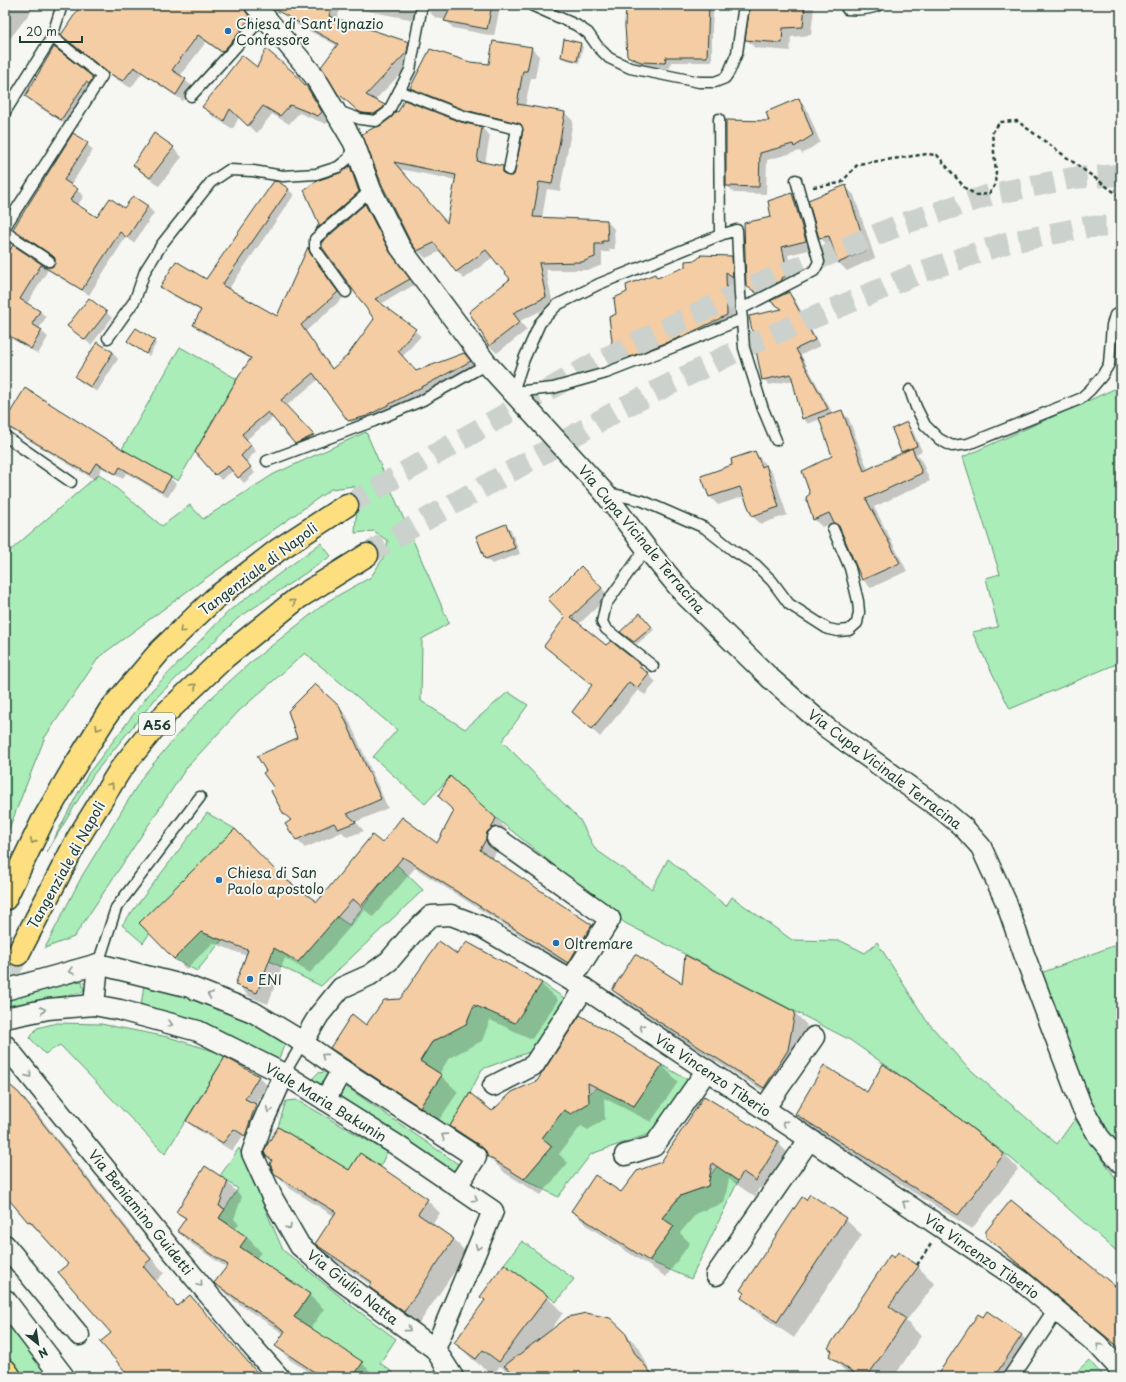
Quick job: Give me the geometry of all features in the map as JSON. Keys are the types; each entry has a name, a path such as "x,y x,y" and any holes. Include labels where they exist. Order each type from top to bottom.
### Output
{"highway":[{"name":"Tangenziale di Napoli","path":"5,899 42,822 73,769 110,710 160,650 214,600 278,550 347,505"},
{"name":"Tangenziale di Napoli","path":"18,954 78,838 120,770 166,713 225,657 298,598 367,555"},
{"path":"5,1370 10,1377"}],"main road":[{"path":"5,1301 63,1377"}],"street":[{"name":"Via Cupa Vicinale Terracina","path":"259,10 315,77 354,144 371,190 400,247 488,364 603,491 646,548 684,594 770,678 827,728 945,812 964,828 981,847 1006,902 1081,1105 1099,1138 1121,1163"},
{"path":"493,1086 534,1065 610,919 497,838"},
{"name":"Via Vincenzo Tiberio","path":"303,1042 319,1016 341,988 370,975 389,961 411,935 431,916 451,915 480,926 577,984 1020,1280 1098,1345 1120,1369 1119,1377"},
{"path":"94,1005 98,964"},
{"path":"5,990 98,964 190,987 254,1012 303,1042 342,1070 476,1157 457,1186"},
{"name":"Viale Maria Bakunin","path":"5,1018 48,1009 94,1005 120,1010 198,1031 284,1074 395,1144 493,1211 435,1349"},
{"path":"764,1109 814,1037"},
{"name":"Via Beniamino Guidetti","path":"5,1045 220,1308 279,1377"},
{"path":"325,1100 342,1070"},
{"path":"625,1154 654,1146 707,1070"},
{"name":"Via Giulio Natta","path":"284,1074 262,1124 252,1153 273,1199 300,1246 340,1280 435,1349 453,1377"},
{"path":"716,1275 809,1140"},
{"path":"5,1245 79,1335"},
{"path":"1011,1377 1056,1310"}],"lane":[{"path":"5,112 52,37 62,5"},
{"path":"334,110 360,119 376,121 388,112 410,70 422,5"},
{"path":"531,5 576,25 588,33 598,47 609,58 630,68 699,82 715,82 725,78 729,72 737,53 744,5"},
{"path":"845,5 847,9 858,10 873,8 879,5"},
{"path":"192,96 259,10"},
{"path":"5,227 102,76 52,37"},
{"path":"399,92 463,116 517,129 509,170"},
{"path":"719,119 720,235"},
{"path":"108,338 135,300 145,271 162,244 212,182 229,170 253,171 283,176 316,174 338,167 349,158 354,144"},
{"path":"776,440 763,409 744,348 742,314 737,230 720,235 599,284 557,305 540,322 524,359 513,392 553,388 606,373 680,344 742,314 814,271 819,262 796,180"},
{"path":"346,292 315,249 315,239 371,190"},
{"path":"5,232 49,261"},
{"path":"910,390 925,425 939,439 952,446 968,444 1080,399 1102,376 1109,364 1112,325 1115,315 1121,312"},
{"path":"267,461 374,421 423,400 488,364"},
{"path":"5,436 71,482"},
{"path":"603,491 643,501 705,528 734,550 756,564 772,581 789,604 828,629 838,631 849,630 857,623 859,612 857,596 850,568 833,530"},
{"path":"646,548 606,604 602,622 606,629 653,666"},
{"path":"98,964 116,908 200,797"},
{"path":"284,1074 303,1042"}],"path":[{"path":"796,180 813,187 841,183 858,164 927,154 937,155 965,188 976,195 989,194 995,185 996,171 992,133 1000,122 1017,120 1121,197"}],"green space":[{"path":"180,347 237,379 178,481 122,449"},
{"path":"1121,386 1121,662 1010,709 972,632 998,627 986,578 1000,574 963,457"},
{"path":"366,432 449,623 422,639 421,701 465,729 508,692 528,705 502,741 580,820 595,849 652,889 668,859 726,906 732,897 792,940 841,941 865,953 877,942 926,1020 965,1065 1057,1144 1075,1119 1121,1186 1121,1255 1013,1160 945,1107 850,1040 625,923 496,818 450,777 425,804 373,757 397,730 305,653 240,710 187,767 74,937 45,948 82,876 143,776 179,733 210,699 251,662 328,601 371,577 385,555 388,541 374,531 355,533 359,497 354,486 331,489 189,590 99,657 45,737 5,839 5,555 99,474 162,526 190,505 203,519 274,474"},
{"path":"321,543 331,556 237,619 157,697 93,775 47,852 88,774 152,690 230,610"},
{"path":"207,813 235,829 143,943 122,925"},
{"path":"396,864 423,890 321,986 247,950 255,936 298,962 337,917 349,925"},
{"path":"201,932 222,940 197,971 174,959"},
{"path":"1121,943 1121,1149 1097,1122 1041,973"},
{"path":"82,981 84,992 5,1008 5,995"},
{"path":"542,983 567,1000 535,1050 482,1069 470,1093 447,1131 420,1107 442,1075 420,1061 432,1042 466,1024 471,1011 476,1006"},
{"path":"144,984 215,1005 286,1041 277,1063 141,1006"},
{"path":"57,1023 101,1024 168,1037 226,1055 165,1154 60,1045 45,1054 30,1038 37,1028"},
{"path":"662,1065 688,1080 655,1132 591,1154 558,1197 524,1179 552,1146 542,1138 564,1110 588,1095 597,1087 634,1106"},
{"path":"325,1072 461,1166 453,1178 313,1082 313,1078 318,1073"},
{"path":"296,1100 387,1152 380,1167 360,1153 349,1170 278,1127 286,1101"},
{"path":"239,1148 283,1250 353,1307 396,1339 380,1363 399,1377 353,1376 294,1317 310,1294 240,1247 247,1237 219,1218 238,1189 220,1176"},
{"path":"717,1166 738,1181 691,1279 649,1261 674,1226 662,1218 680,1196 708,1186 710,1176"},
{"path":"522,1241 574,1279 556,1302 504,1264"},
{"path":"5,1316 51,1377 23,1377 5,1353"},
{"path":"1089,1360 1101,1374 1101,1377 1071,1377"}],"building":[{"path":"81,5 244,5 246,12 250,17 235,38 222,52 198,35 172,70 186,79 176,95 134,67 123,81 107,72 61,35"},
{"path":"270,5 332,5 329,16 409,42 407,52 366,95 385,105 383,108 374,114 362,113 340,95 339,96 321,67 338,44 274,9"},
{"path":"452,5 492,5 487,29 444,21"},
{"path":"626,5 709,5 707,57 666,57 665,63 641,62 627,56 625,26"},
{"path":"750,5 805,5 803,27 783,28 782,43 745,40"},
{"path":"564,39 581,43 577,61 561,57"},
{"path":"493,41 532,47 527,71 523,71 517,104 565,112 552,184 539,182 533,217 607,220 608,241 602,241 602,244 595,244 595,257 582,262 539,263 546,297 513,313 520,322 489,346 469,312 510,279 486,250 456,272 434,243 417,251 410,241 382,185 362,134 380,126 392,117 396,111 398,112 404,100 461,122 482,127 477,161 503,166 503,172 505,175 514,175 523,130 521,124 465,110 410,88 430,49 470,62 489,64","holes":["394,162 456,175 447,223"]},
{"path":"54,47 92,76 92,80 89,84 86,82 61,120 25,96"},
{"path":"266,49 292,71 307,87 322,112 318,116 290,105 280,116 263,106 248,126 230,109 224,121 202,107 242,55 257,67"},
{"path":"799,98 813,135 794,147 793,144 760,153 759,187 726,186 726,120 769,121 766,112"},
{"path":"73,133 88,143 64,180 78,189 70,200 97,217 110,198 124,208 133,196 148,206 127,238 120,232 82,290 41,265 20,299 40,311 32,324 42,330 31,349 5,333 5,258 13,245 46,267 52,267 55,264 55,258 53,256 13,229"},
{"path":"154,133 174,147 150,178 133,165"},
{"path":"350,166 359,192 316,229 319,224 304,190 316,181 340,173"},
{"path":"274,181 279,182 289,189 222,285 277,316 308,247 310,253 338,292 301,325 332,369 347,356 374,319 322,247 322,242 365,204 390,252 410,279 375,299 416,329 398,351 416,371 464,353 471,361 367,416 348,421 313,373 281,400 314,435 295,444 268,412 242,434 251,445 241,456 251,467 238,478 228,466 215,475 195,452 237,379 251,358 193,325 201,310 160,287 176,261 206,279"},
{"path":"846,185 867,250 838,263 829,236 819,238 808,200"},
{"path":"792,193 806,241 782,247 788,275 782,278 782,280 757,293 746,286 744,223 771,217 768,201"},
{"path":"700,255 732,256 733,277 726,272 727,315 686,335 614,363 609,349 612,341 609,317 616,314 614,298 627,292 626,285 655,274 657,278 685,267 685,261 696,260 701,256"},
{"path":"789,292 815,340 796,349 828,409 802,419 791,374 762,380 749,316 782,309 770,301"},
{"path":"89,298 107,312 85,340 67,326"},
{"path":"136,328 155,340 146,354 127,341"},
{"path":"97,342 113,352 91,387 75,377"},
{"path":"25,388 122,449 171,477 162,492 120,467 116,474 96,463 89,474 5,425 5,421"},
{"path":"842,410 864,471 912,448 922,473 866,499 900,563 862,580 839,526 834,523 829,513 813,520 806,497 810,494 802,471 832,456 819,418"},
{"path":"907,422 917,446 901,452 892,429"},
{"path":"755,451 762,467 766,465 779,507 752,516 740,487 709,497 701,476 732,465 731,459"},
{"path":"506,524 515,548 485,559 476,536"},
{"path":"581,566 602,588 571,617 606,645 611,641 641,665 639,667 649,673 637,688 629,682 592,729 572,712 592,685 544,646 565,617 548,599"},
{"path":"640,613 652,627 634,642 620,632"},
{"path":"315,684 339,706 381,799 347,814 356,822 338,829 334,823 296,840 285,824 291,820 283,813 271,791 274,788 263,773 266,771 257,756 297,738 288,711"},
{"path":"450,776 496,818 491,829 487,832 486,839 480,850 592,925 568,963 403,857 361,906 353,899 298,962 274,948 257,993 235,985 248,950 201,932 174,959 139,923 235,829 281,876 317,902 372,835 382,843 402,817 437,843 454,811 438,796"},
{"path":"439,941 457,954 467,942 542,983 515,1023 474,1005 466,1024 432,1042 420,1061 442,1075 420,1107 330,1048 352,1014 366,1025 384,1000 400,999"},
{"path":"635,954 682,983 685,955 795,1012 788,1050 764,1088 656,1020 612,990"},
{"path":"580,1015 662,1065 634,1106 588,1083 589,1103 571,1114 564,1110 542,1138 552,1146 524,1179 487,1156 486,1151 482,1147 450,1126 470,1093 492,1111 512,1092 537,1081"},
{"path":"225,1057 259,1076 245,1099 256,1104 245,1136 234,1129 223,1143 186,1121"},
{"path":"883,1064 945,1107 1004,1154 958,1215 795,1114 824,1065 867,1092"},
{"path":"5,1081 19,1093 151,1259 143,1266 177,1306 190,1295 261,1377 130,1377 100,1342 111,1333 58,1272 68,1264 30,1221 28,1222 5,1195"},
{"path":"704,1096 779,1142 756,1181 743,1172 738,1181 712,1163 708,1186 680,1196 662,1218 674,1226 649,1261 571,1211 595,1175 621,1192 637,1171 661,1162"},
{"path":"278,1127 349,1170 360,1153 428,1199 418,1214 454,1239 404,1312 369,1287 372,1282 315,1244 336,1212 275,1175 270,1164 272,1160 266,1156 264,1152"},
{"path":"205,1166 228,1181 219,1206 225,1209 219,1218 247,1237 240,1247 310,1294 294,1317 363,1362 353,1377 322,1377 275,1346 285,1331 215,1284 214,1283 228,1265 177,1231 186,1218 176,1212"},
{"path":"810,1194 846,1218 777,1322 741,1298 744,1293 740,1290 802,1197 806,1200"},
{"path":"1011,1200 1121,1291 1121,1349 986,1237 986,1231"},
{"path":"898,1252 919,1266 889,1306 906,1319 867,1377 860,1377 829,1356 832,1351 828,1348 890,1255 894,1258"},
{"path":"504,1264 548,1296 499,1362 483,1350 476,1359 454,1343 485,1300 480,1297"},
{"path":"987,1311 1022,1335 994,1377 936,1377 978,1314 983,1317"},
{"path":"586,1313 610,1318 625,1332 634,1352 654,1377 520,1377 504,1366 568,1317"}],"tunnel":[{"path":"347,505 595,363 756,285 902,224 993,194 1073,178 1121,175"},
{"path":"367,555 388,541 624,407 753,343 924,271 1006,243 1087,227 1121,226"},
{"path":"5,980 18,954"}],"place":[{"name":"Chiesa di Sant'Ignazio Confessore","path":"228,31"},
{"name":"Chiesa di San Paolo apostolo","path":"219,880"},
{"name":"Oltremare","path":"556,943"},
{"name":"ENI","path":"250,979"}]}
